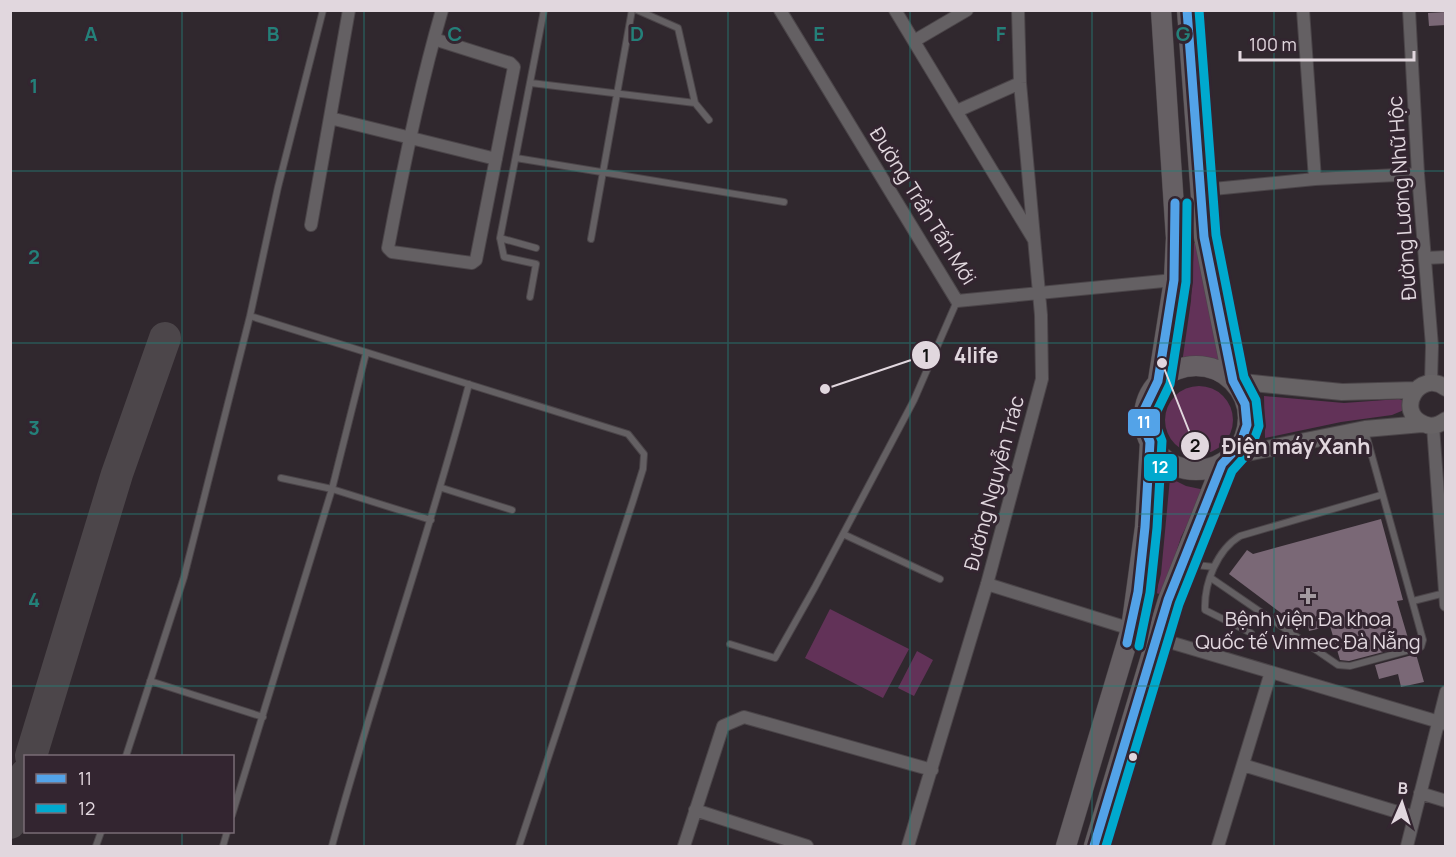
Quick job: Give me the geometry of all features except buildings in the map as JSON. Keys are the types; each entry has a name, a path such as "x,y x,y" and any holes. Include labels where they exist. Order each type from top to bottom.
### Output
{"main road":[{"path":"1161,10 1176,238 1174,279 1158,381 1144,410 1144,427 1150,442 1161,457 1175,466 1192,470 1209,469 1227,460"},
{"path":"1094,846 1168,600 1227,460 1246,434 1248,416 1244,398 1233,381 1204,237 1203,190 1187,10"},
{"path":"1158,381 1174,371 1190,367 1206,367 1233,381"},
{"path":"1066,846 1131,629 1145,527 1150,442"}],"street":[{"path":"311,225 349,10"},
{"path":"434,39 510,63 514,67 476,260 472,263 389,251 408,139 434,39 442,10"},
{"name":"Đường Trần Tấn Mới","path":"780,10 957,301 1174,279"},
{"path":"895,10 1036,244"},
{"path":"914,41 967,10"},
{"name":"Đường Nguyễn Trác","path":"908,846 987,584 1038,398 1042,351 1039,292 1020,83 1018,10"},
{"path":"1303,10 1315,179"},
{"name":"Đường Lương Nhữ Hộc","path":"1409,10 1418,174 1436,386"},
{"path":"957,111 1020,83"},
{"path":"330,118 496,159"},
{"path":"1203,190 1315,179 1418,174"},
{"path":"1425,258 1446,257"},
{"path":"1233,381 1342,392 1436,386"},
{"path":"1436,386 1412,395 1410,408 1416,420 1437,423"},
{"path":"1227,460 1365,429 1437,423"},
{"path":"1437,423 1446,605"},
{"path":"987,584 1131,629"},
{"path":"1156,638 1441,722"},
{"path":"1218,846 1270,672"},
{"path":"1407,846 1441,722 1446,692"},
{"path":"684,846 723,726 744,717 932,770"},
{"path":"1243,765 1414,817"},
{"path":"1420,793 1446,801"},
{"path":"695,810 807,846"}],"lane":[{"path":"126,755 184,577 250,316 284,164 323,10"},
{"path":"530,297 536,264 504,257 500,238 544,10"},
{"path":"591,239 632,10"},
{"path":"637,10 678,28 695,103 709,120"},
{"path":"531,83 695,103"},
{"path":"516,158 784,202"},
{"path":"500,238 536,248"},
{"path":"730,644 775,658 914,400 957,301"},
{"path":"250,316 628,434 644,454 643,469 633,501 519,846"},
{"path":"234,809 332,489 366,353"},
{"path":"332,846 357,753 441,488 469,384"},
{"path":"1211,578 1342,666 1421,647 1423,640 1381,495 1365,429"},
{"path":"281,478 332,489 431,520"},
{"path":"441,488 512,510"},
{"path":"1251,633 1206,610 1214,567 1224,549 1240,536 1381,495"},
{"path":"843,534 940,579"},
{"path":"1184,564 1214,567"},
{"path":"1413,602 1445,593"},
{"path":"150,681 263,717"}],"shaded area":[{"path":"1199,242 1224,362 1200,359 1182,363 1191,301 1194,243"},
{"path":"1192,386 1206,386 1218,391 1228,401 1233,420 1228,439 1218,449 1206,454 1192,454 1180,449 1170,439 1165,427 1165,413 1170,401 1180,391"},
{"path":"1264,396 1344,403 1399,399 1404,401 1404,410 1392,415 1341,422 1265,438"},
{"path":"1170,478 1186,486 1205,490 1181,537 1163,595 1156,593 1161,574"},
{"path":"830,609 909,649 883,698 805,658"},
{"path":"917,651 933,660 914,696 898,688"}],"taxiway":[{"path":"31,755 117,474 165,338"},
{"path":"10,823 24,780"}],"transit line":[{"name":"11","path":"1094,846 1168,600 1222,464 1240,445 1247,425 1245,404 1233,381 1204,237 1187,10"},
{"name":"12","path":"1106,846 1179,604 1232,471 1250,451 1259,426 1256,400 1244,377 1216,235 1199,10"},
{"name":"11","path":"1127,643 1138,592 1145,527 1150,442 1144,427 1144,410 1158,381 1174,280 1175,203"},
{"name":"12","path":"1139,646 1150,593 1157,528 1162,441 1156,425 1156,413 1170,384 1186,282 1187,203"}],"place":[{"name":"Điện máy Xanh","path":"1162,363"},
{"name":"4life","path":"825,389"},
{"name":"Bệnh viện Đa khoa Quốc tế Vinmec Đà Nẵng","path":"1308,596"}]}
